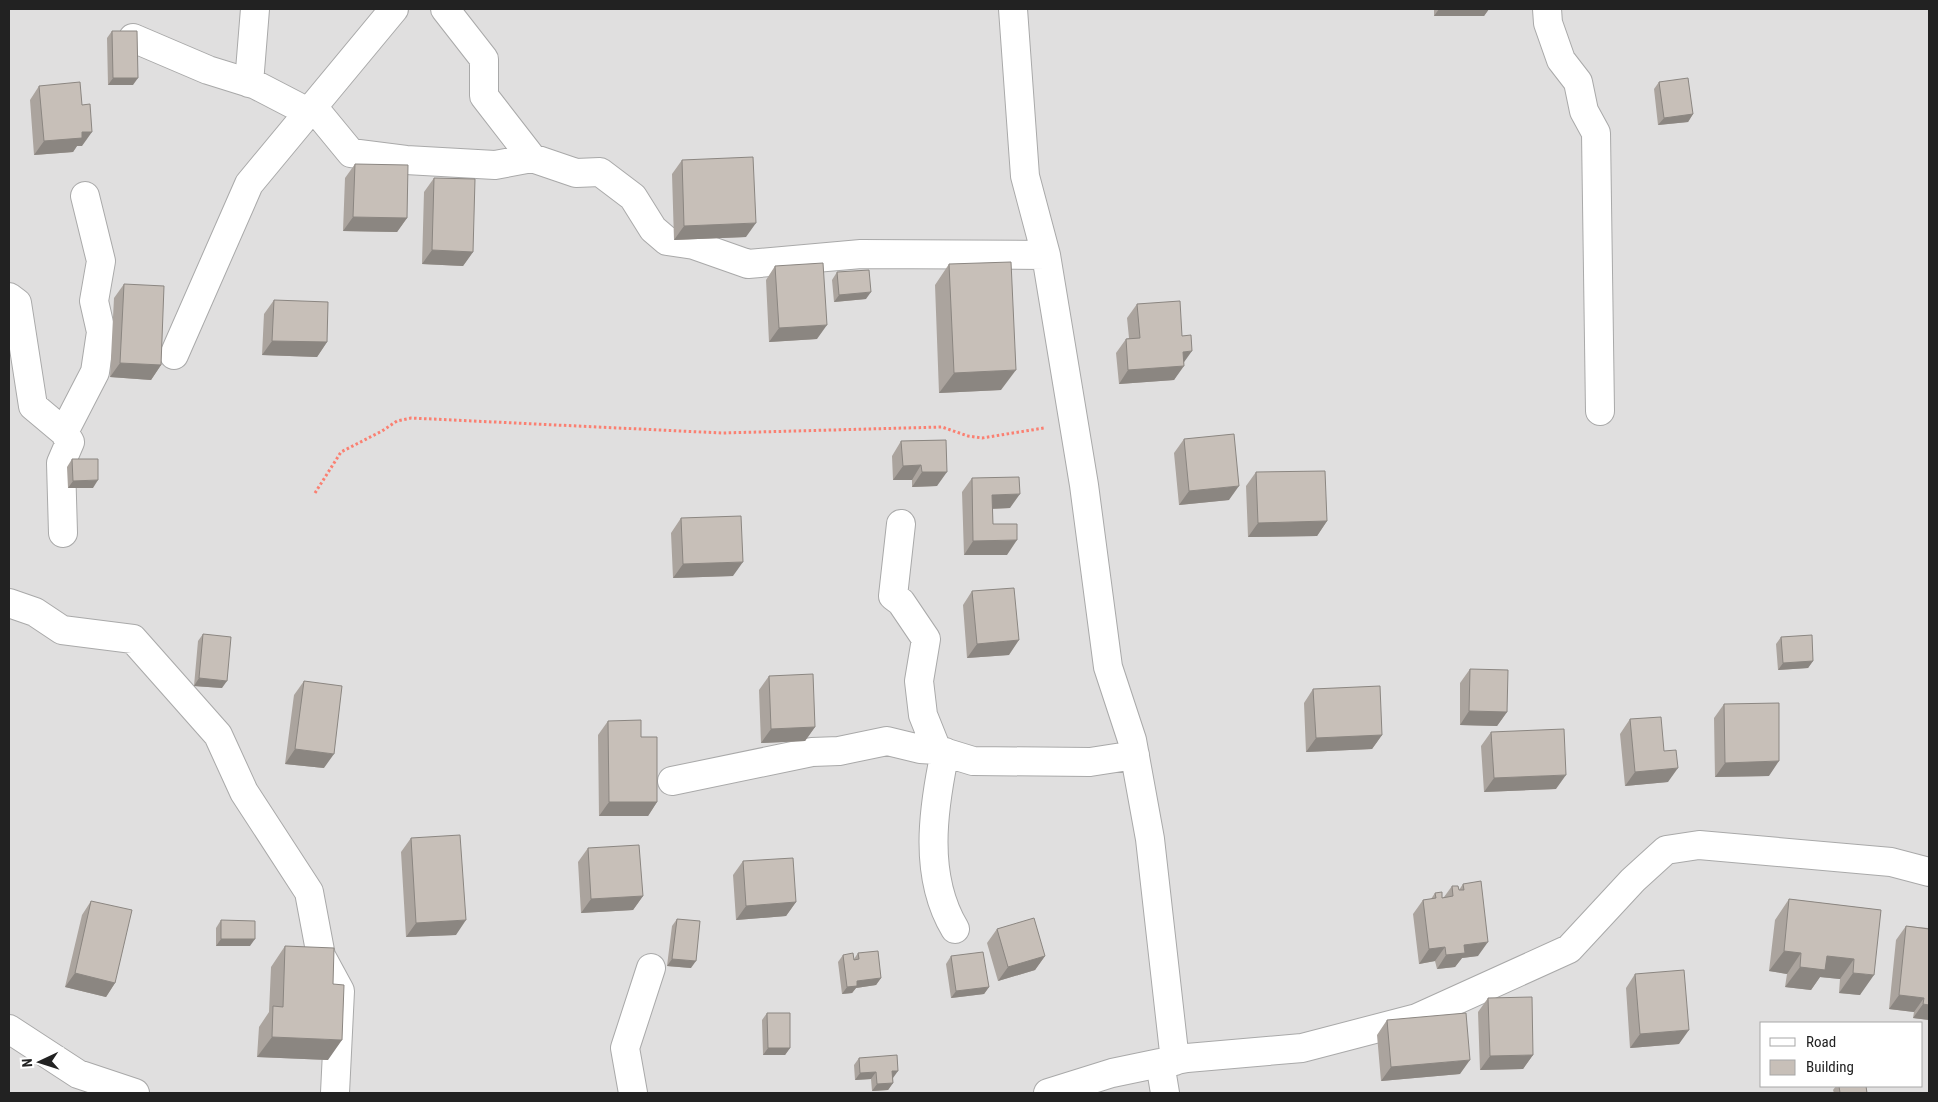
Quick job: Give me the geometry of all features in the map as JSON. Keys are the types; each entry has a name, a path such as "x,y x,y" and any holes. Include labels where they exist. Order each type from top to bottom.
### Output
{"street":[{"path":"249,83 255,9"},
{"path":"174,355 245,192 394,9"},
{"path":"445,9 484,59 484,96 532,158"},
{"path":"1013,9 1025,176 1046,255 1074,423 1108,667 1134,754 1150,839 1168,1062 1165,1093"},
{"path":"1547,9 1548,23 1561,60 1578,82 1584,111 1596,133 1600,411"},
{"path":"133,38 208,70 249,83 312,110 351,154 406,160 495,165 532,158 576,173 600,172 632,196 653,229 667,241 694,245 748,264 861,254 1046,255"},
{"path":"64,432 95,372 101,332 94,301 101,261 85,196"},
{"path":"9,297 17,304 21,405 64,432 70,442 61,463 63,533"},
{"path":"901,524 893,596 901,602 926,639 919,681 923,715 941,751 935,799 933,853 946,914 955,929"},
{"path":"9,603 35,612 62,630 133,640 218,735 244,792 309,892 321,956 340,991 335,1093"},
{"path":"672,781 812,752 839,751 886,741 920,750 941,751 974,762 1090,762 1134,754"},
{"path":"1048,1093 1112,1073 1168,1062 1302,1048 1417,1018 1569,949 1633,880 1666,850 1699,845 1891,862 1929,872"},
{"path":"632,1093 625,1048 652,968"},
{"path":"9,1029 78,1074 135,1093"}],"path":[{"path":"315,493 341,452 397,421 412,418 722,433 942,427 968,436 982,438 1074,423"}],"shaded area":[{"path":"9,9 1929,9 1929,1093 9,1093"}],"building":[{"path":"112,31 137,31 138,78 113,78"},
{"path":"1688,78 1693,114 1664,118 1659,82"},
{"path":"80,82 82,105 90,104 92,132 82,132 82,138 44,141 39,86"},
{"path":"753,157 756,223 684,226 682,160"},
{"path":"355,164 408,165 407,218 353,217"},
{"path":"434,178 475,179 473,252 432,250"},
{"path":"1011,262 1016,370 954,373 949,264"},
{"path":"823,263 827,325 779,328 775,266"},
{"path":"869,270 871,292 839,295 837,272"},
{"path":"124,284 164,286 161,365 120,363"},
{"path":"274,300 328,302 327,342 272,341"},
{"path":"1180,301 1182,336 1191,335 1192,351 1183,352 1184,366 1128,370 1126,339 1140,338 1137,304"},
{"path":"1234,434 1239,486 1189,491 1184,439"},
{"path":"946,440 947,472 922,472 921,465 903,466 901,441"},
{"path":"72,459 98,459 98,480 73,481"},
{"path":"1325,471 1327,521 1258,523 1256,472"},
{"path":"1019,477 1020,494 992,495 993,524 1017,524 1017,540 973,541 972,478"},
{"path":"741,516 743,562 683,564 681,518"},
{"path":"1014,588 1019,640 977,644 972,591"},
{"path":"203,634 231,637 227,681 199,678"},
{"path":"1812,635 1813,661 1783,663 1781,637"},
{"path":"1470,669 1508,670 1507,712 1469,711"},
{"path":"813,674 815,727 771,729 769,676"},
{"path":"304,681 342,686 334,754 295,749"},
{"path":"1380,686 1382,735 1316,738 1313,689"},
{"path":"1779,703 1779,761 1725,763 1724,704"},
{"path":"1661,717 1664,751 1676,750 1678,768 1635,772 1630,719"},
{"path":"641,720 641,737 657,737 657,802 609,802 608,721"},
{"path":"1564,729 1566,775 1494,778 1491,732"},
{"path":"460,835 466,920 416,923 411,838"},
{"path":"639,845 643,896 591,899 588,848"},
{"path":"793,858 796,902 746,906 743,861"},
{"path":"1481,881 1488,942 1464,945 1465,953 1446,955 1445,947 1429,949 1423,900 1436,898 1435,893 1442,892 1442,898 1453,896 1452,886 1458,886 1459,890 1464,890 1463,884"},
{"path":"1789,899 1881,910 1874,975 1853,973 1854,959 1827,956 1825,970 1800,967 1801,953 1784,951"},
{"path":"91,901 132,910 115,983 75,973"},
{"path":"1034,918 1045,956 1008,967 997,929"},
{"path":"677,919 700,921 696,961 672,959"},
{"path":"221,920 255,921 255,939 221,939"},
{"path":"1906,926 1929,929 1929,1005 1923,1004 1924,998 1899,995"},
{"path":"285,946 334,948 333,984 344,985 342,1040 272,1037 273,1006 283,1007"},
{"path":"878,951 881,978 857,981 857,986 847,987 843,955 853,953 854,960 859,959 858,953"},
{"path":"983,952 989,987 956,991 951,956"},
{"path":"1684,970 1689,1030 1640,1034 1635,974"},
{"path":"1532,997 1533,1055 1490,1056 1488,998"},
{"path":"767,1013 790,1013 790,1048 768,1048"},
{"path":"1466,1013 1470,1060 1391,1067 1387,1020"},
{"path":"897,1055 898,1071 892,1071 893,1083 877,1084 876,1072 860,1073 859,1058"},
{"path":"1839,1087 1866,1087 1867,1093 1840,1093"}]}
